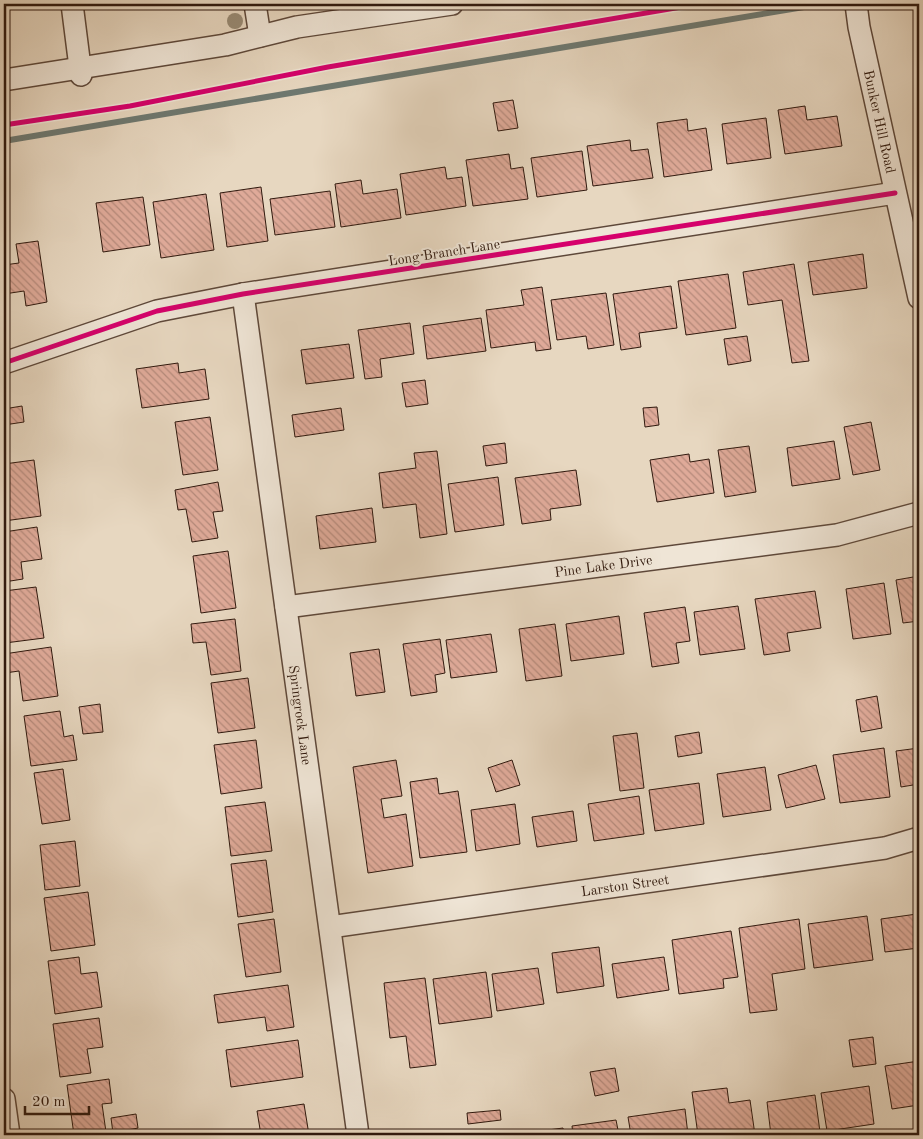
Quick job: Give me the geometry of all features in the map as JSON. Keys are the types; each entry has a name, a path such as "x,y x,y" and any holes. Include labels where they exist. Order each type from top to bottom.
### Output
{"street":[{"path":"72,4 81,72"},
{"path":"255,4 260,36"},
{"path":"4,80 81,72 225,45 297,27 452,4"},
{"name":"Bunker Hill Road","path":"856,4 859,27 919,298"},
{"name":"Long Branch Lane","path":"4,364 156,311 243,294 895,193"},
{"name":"Springrock Lane","path":"243,294 358,1135"},
{"name":"Pine Lake Drive","path":"286,607 837,535 919,514"},
{"name":"Larston Street","path":"330,927 885,848 919,838"},
{"path":"4,1100 9,1135"}],"building":[{"path":"513,100 518,128 498,131 493,103"},
{"path":"805,106 807,120 837,116 842,146 785,154 778,110"},
{"path":"766,118 771,158 727,164 722,124"},
{"path":"687,119 688,131 706,128 712,170 664,177 657,123"},
{"path":"630,140 631,151 648,149 653,178 593,186 587,146"},
{"path":"582,151 587,190 537,197 531,158"},
{"path":"509,154 511,169 523,167 528,199 473,206 466,160"},
{"path":"445,167 447,179 462,177 466,206 406,215 400,174"},
{"path":"361,180 363,194 397,189 401,218 341,227 335,184"},
{"path":"261,187 268,241 227,247 220,193"},
{"path":"330,191 335,227 275,235 270,199"},
{"path":"206,194 214,250 161,258 153,202"},
{"path":"143,197 150,245 103,252 96,203"},
{"path":"38,241 47,302 26,306 24,291 4,294 4,265 19,263 16,244"},
{"path":"863,254 867,288 813,295 808,262"},
{"path":"794,264 809,361 792,363 782,300 748,305 743,272"},
{"path":"728,274 736,328 686,335 678,281"},
{"path":"671,286 677,328 639,333 641,347 621,350 613,294"},
{"path":"542,287 551,349 536,351 535,342 491,348 486,310 524,305 521,290"},
{"path":"606,293 614,345 588,349 586,336 557,340 551,300"},
{"path":"481,318 486,351 427,359 423,326"},
{"path":"410,323 414,354 380,359 382,377 365,379 358,330"},
{"path":"747,336 751,361 728,365 724,339"},
{"path":"349,344 354,378 306,384 301,350"},
{"path":"178,363 179,373 205,369 209,399 142,408 136,369"},
{"path":"425,380 428,404 406,407 402,383"},
{"path":"22,406 24,422 4,425 4,409"},
{"path":"657,407 659,425 645,427 643,408"},
{"path":"341,408 344,430 295,437 292,415"},
{"path":"210,417 218,470 183,475 175,422"},
{"path":"871,422 880,470 853,475 844,427"},
{"path":"4,425 7,450 4,450"},
{"path":"834,441 840,479 792,486 787,448"},
{"path":"505,443 507,463 486,466 483,446"},
{"path":"749,446 756,492 725,497 718,450"},
{"path":"437,451 447,534 420,538 416,504 383,508 379,473 416,468 414,453"},
{"path":"689,454 690,462 709,459 714,493 657,502 650,460"},
{"path":"34,460 41,516 4,521 4,464"},
{"path":"576,470 581,505 550,509 551,520 522,524 515,478"},
{"path":"498,477 504,525 455,532 448,484"},
{"path":"218,482 223,511 213,512 218,538 192,542 186,509 178,510 175,490"},
{"path":"372,508 376,542 320,549 316,516"},
{"path":"37,527 42,559 21,562 23,579 4,582 4,532"},
{"path":"228,551 236,608 201,613 193,556"},
{"path":"919,576 919,621 903,623 896,580"},
{"path":"884,583 891,634 853,639 846,589"},
{"path":"36,587 44,638 5,643 4,591"},
{"path":"815,591 821,628 787,633 790,651 764,655 755,599"},
{"path":"738,606 745,649 700,655 694,612"},
{"path":"685,607 690,641 676,643 679,663 652,667 644,613"},
{"path":"619,616 624,654 571,661 566,624"},
{"path":"235,619 241,671 211,675 206,642 193,643 191,624"},
{"path":"555,624 562,676 526,681 519,629"},
{"path":"491,634 497,672 451,678 446,640"},
{"path":"440,639 445,673 435,675 437,692 411,696 403,644"},
{"path":"51,647 58,696 23,701 19,671 5,673 4,654"},
{"path":"379,649 385,692 356,696 350,653"},
{"path":"248,678 255,728 218,733 211,683"},
{"path":"877,696 882,728 861,732 856,700"},
{"path":"100,704 103,732 83,734 79,707"},
{"path":"60,711 64,737 73,735 77,760 31,766 24,716"},
{"path":"699,732 702,753 678,757 675,736"},
{"path":"637,733 644,788 620,791 613,736"},
{"path":"256,740 262,788 221,794 214,745"},
{"path":"884,748 890,797 840,803 833,755"},
{"path":"919,748 919,784 901,787 896,751"},
{"path":"396,760 402,796 381,799 384,818 406,814 413,866 368,873 353,767"},
{"path":"512,760 520,785 496,792 488,768"},
{"path":"816,765 825,799 786,808 778,775"},
{"path":"765,767 771,810 723,817 717,774"},
{"path":"63,769 70,820 42,824 34,773"},
{"path":"437,778 439,794 458,791 467,852 420,858 410,782"},
{"path":"699,783 704,824 655,831 649,790"},
{"path":"639,796 644,834 594,841 588,804"},
{"path":"265,802 272,851 231,856 225,807"},
{"path":"515,804 520,844 476,851 471,810"},
{"path":"573,811 577,841 537,847 532,817"},
{"path":"75,841 80,886 45,890 40,845"},
{"path":"266,860 273,912 238,917 231,864"},
{"path":"88,892 95,945 51,951 44,898"},
{"path":"917,914 919,948 885,952 881,919"},
{"path":"867,916 873,960 814,968 808,924"},
{"path":"274,919 281,972 246,977 238,924"},
{"path":"799,919 805,969 772,974 777,1010 750,1013 739,928"},
{"path":"731,931 738,977 723,979 724,988 679,994 672,940"},
{"path":"599,947 604,986 557,993 552,953"},
{"path":"79,957 81,974 97,972 102,1007 55,1014 48,961"},
{"path":"664,957 669,990 617,998 612,964"},
{"path":"538,968 544,1004 497,1011 492,974"},
{"path":"486,972 492,1017 439,1024 433,979"},
{"path":"425,978 436,1065 410,1068 406,1036 390,1038 384,983"},
{"path":"288,985 294,1027 267,1031 265,1017 218,1023 214,995"},
{"path":"99,1018 103,1047 87,1049 91,1073 60,1077 53,1024"},
{"path":"873,1037 876,1064 853,1067 849,1040"},
{"path":"298,1040 303,1077 231,1087 226,1050"},
{"path":"919,1061 919,1105 892,1109 885,1066"},
{"path":"615,1068 619,1091 595,1096 590,1072"},
{"path":"109,1079 112,1103 102,1104 106,1132 74,1135 67,1085"},
{"path":"869,1086 874,1124 827,1131 821,1093"},
{"path":"727,1088 729,1103 750,1100 755,1135 729,1135 729,1132 698,1135 692,1092"},
{"path":"815,1095 820,1132 798,1135 771,1135 767,1102"},
{"path":"304,1104 309,1135 261,1135 257,1111"},
{"path":"685,1109 688,1135 631,1135 628,1117"},
{"path":"500,1110 501,1120 468,1124 467,1113"},
{"path":"136,1114 138,1128 113,1133 111,1118"},
{"path":"616,1120 619,1135 573,1135 572,1126"},
{"path":"563,1128 564,1135 511,1135"}],"waterway":[{"path":"4,141 822,4"}],"cycle path":[{"path":"4,125 130,106 328,67 699,4"},
{"path":"4,363 157,311 243,294 895,193"}]}
